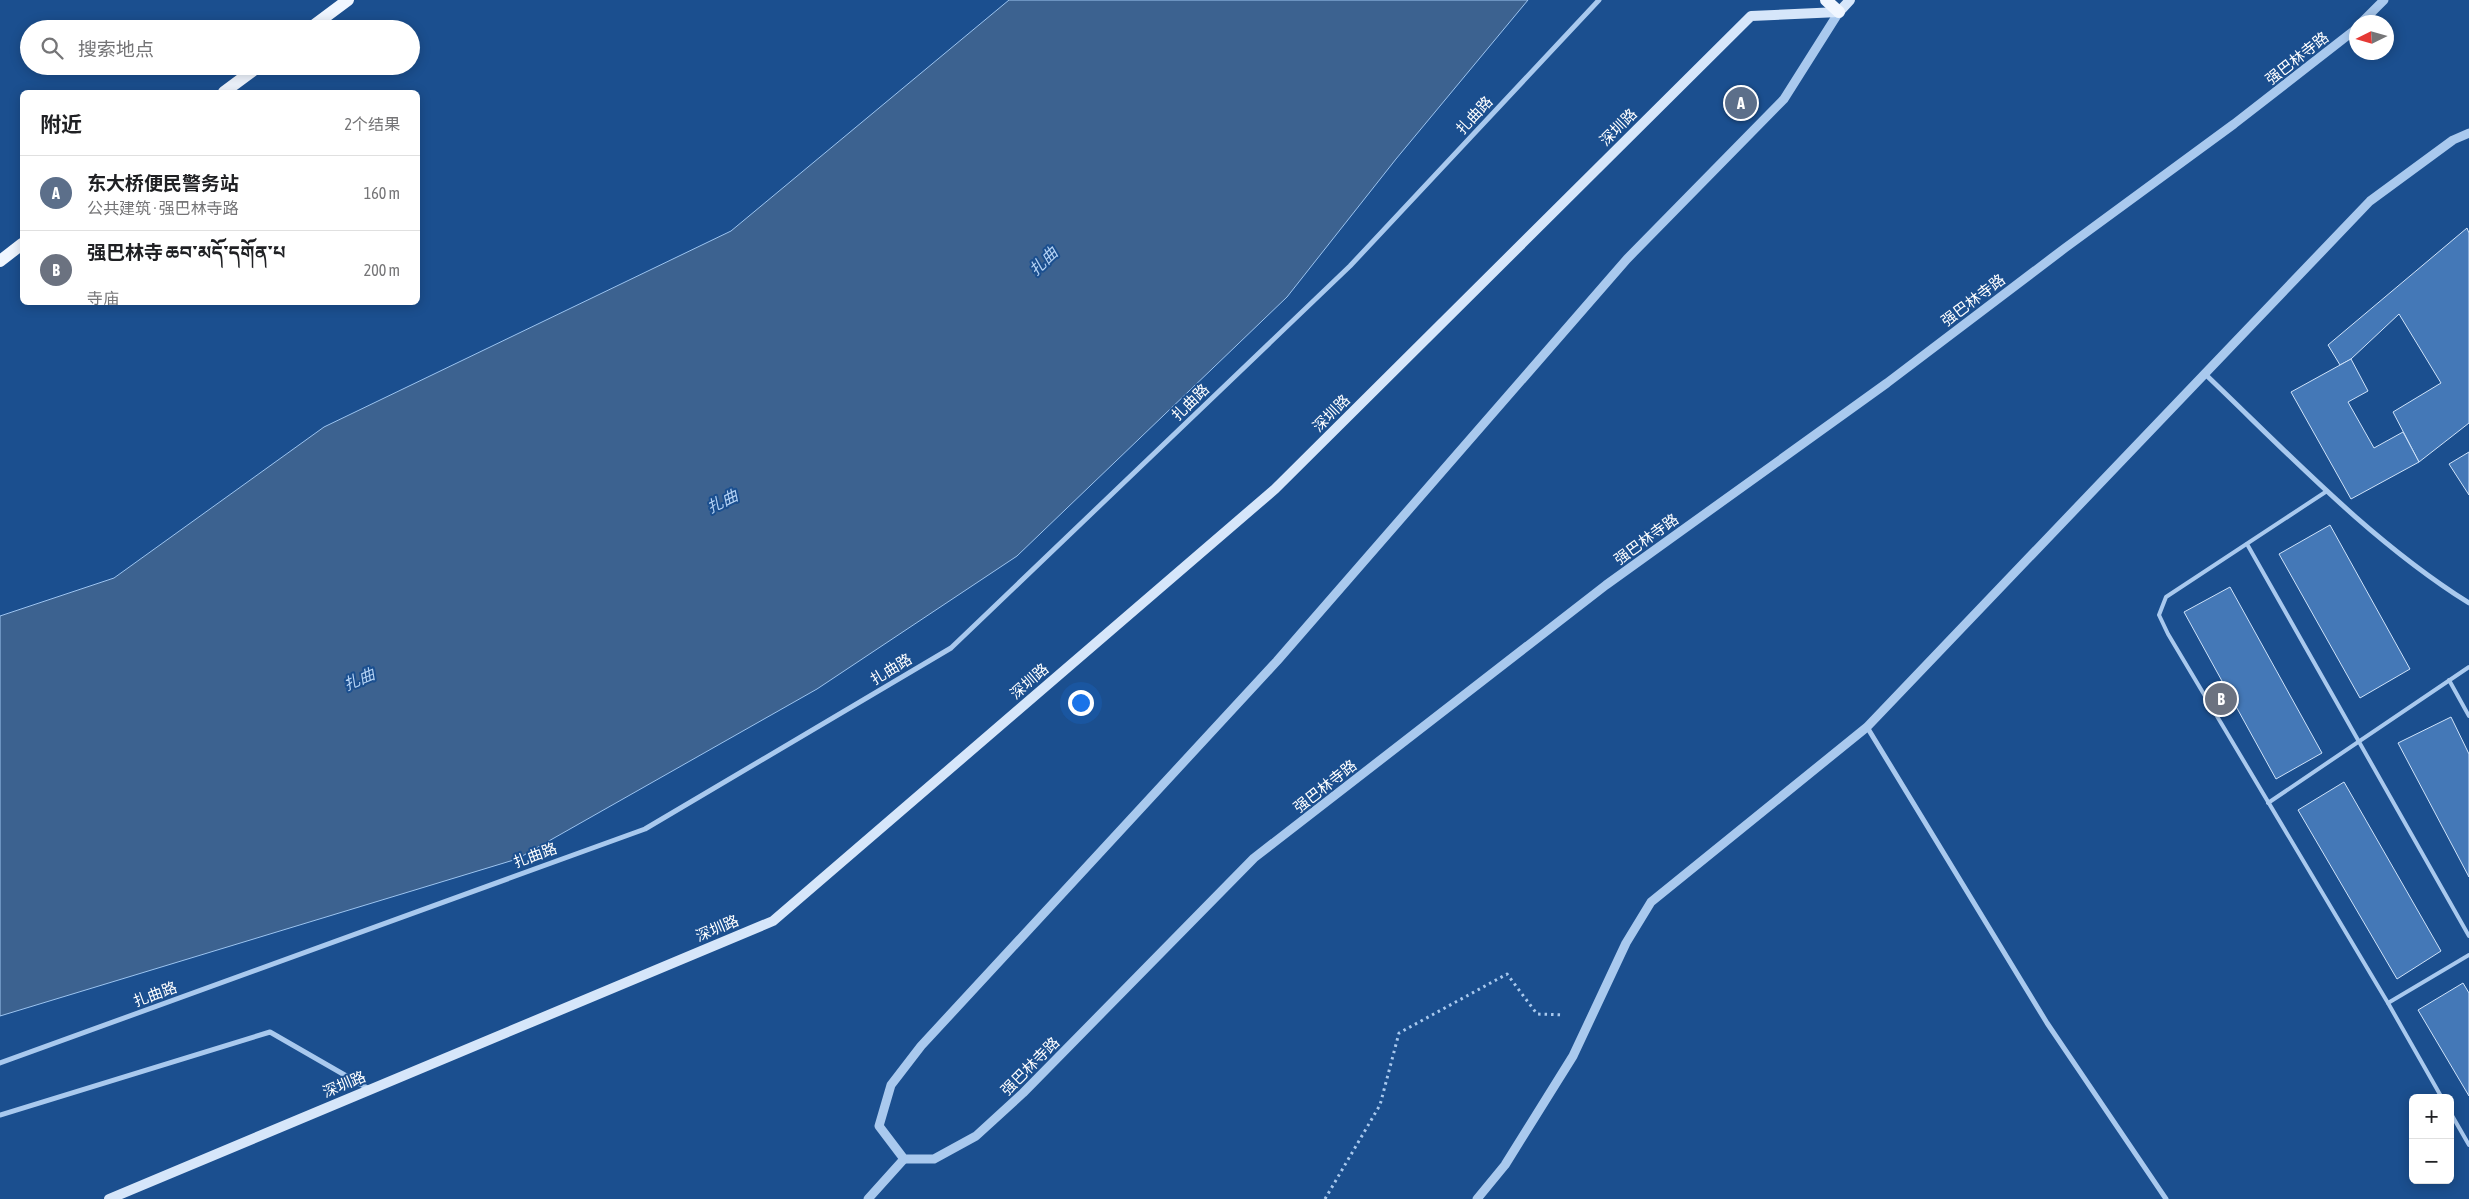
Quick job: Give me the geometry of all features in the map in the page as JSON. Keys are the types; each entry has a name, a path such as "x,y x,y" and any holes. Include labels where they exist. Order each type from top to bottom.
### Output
{"main road":[{"path":"321,20 348,0"},
{"path":"1826,0 1839,12 1850,0"},
{"name":"深圳路","path":"109,1199 773,921 1276,489 1751,16 1839,12"},
{"path":"227,90 247,75"},
{"path":"0,261 20,246"}],"street":[{"name":"扎曲路","path":"0,1063 645,829 951,648 1350,266 1599,0"},
{"path":"2369,15 2384,0"},
{"path":"868,1199 904,1159 878,1126 891,1085 922,1046 1278,661 1627,259 1784,99 1839,12"},
{"name":"强巴林寺路","path":"904,1159 934,1159 976,1136 1023,1093 1254,858 1606,585 1887,383 2065,248 2234,124 2349,34"},
{"path":"1477,1199 1505,1165 1573,1056 1626,943 1651,902 1867,727 2370,200 2453,140 2469,133"},
{"path":"2204,373 2327,491 2426,576 2469,603"},
{"path":"1867,727 2047,1023 2166,1199"},
{"path":"0,1115 270,1032 370,1090"}],"lane":[{"path":"2327,491 2166,597 2159,615 2168,634 2388,1003 2440,1094"},
{"path":"2246,544 2469,936"},
{"path":"2268,803 2469,667"},
{"path":"2449,680 2469,716"},
{"path":"2388,1003 2469,955"},
{"path":"2454,1119 2469,1145"}],"path":[{"path":"1325,1199 1380,1105 1398,1034 1507,974 1537,1014 1592,1017"}],"water":[{"name":"扎曲","path":"1009,0 1528,0 1396,159 1287,297 1017,556 817,689 517,859 0,1016 0,616 114,578 324,427 731,231"}],"building":[{"path":"2467,228 2469,233 2469,423 2419,462 2393,412 2441,383 2399,314 2351,359 2340,365 2328,345"},
{"path":"2351,359 2368,391 2348,402 2374,448 2403,432 2419,462 2351,499 2291,392"},
{"path":"2469,452 2469,495 2449,464"},
{"path":"2330,525 2410,669 2360,698 2279,554"},
{"path":"2230,587 2322,753 2276,779 2184,612"},
{"path":"2451,717 2469,754 2469,877 2398,743"},
{"path":"2344,782 2441,951 2397,979 2298,810"},
{"path":"2463,983 2469,993 2469,1096 2418,1010"}],"place":[{"name":"东大桥便民警务站","path":"1741,103"},
{"name":"强巴林寺 ཆབ་མདོ་དགོན་པ","path":"2221,699"}]}
